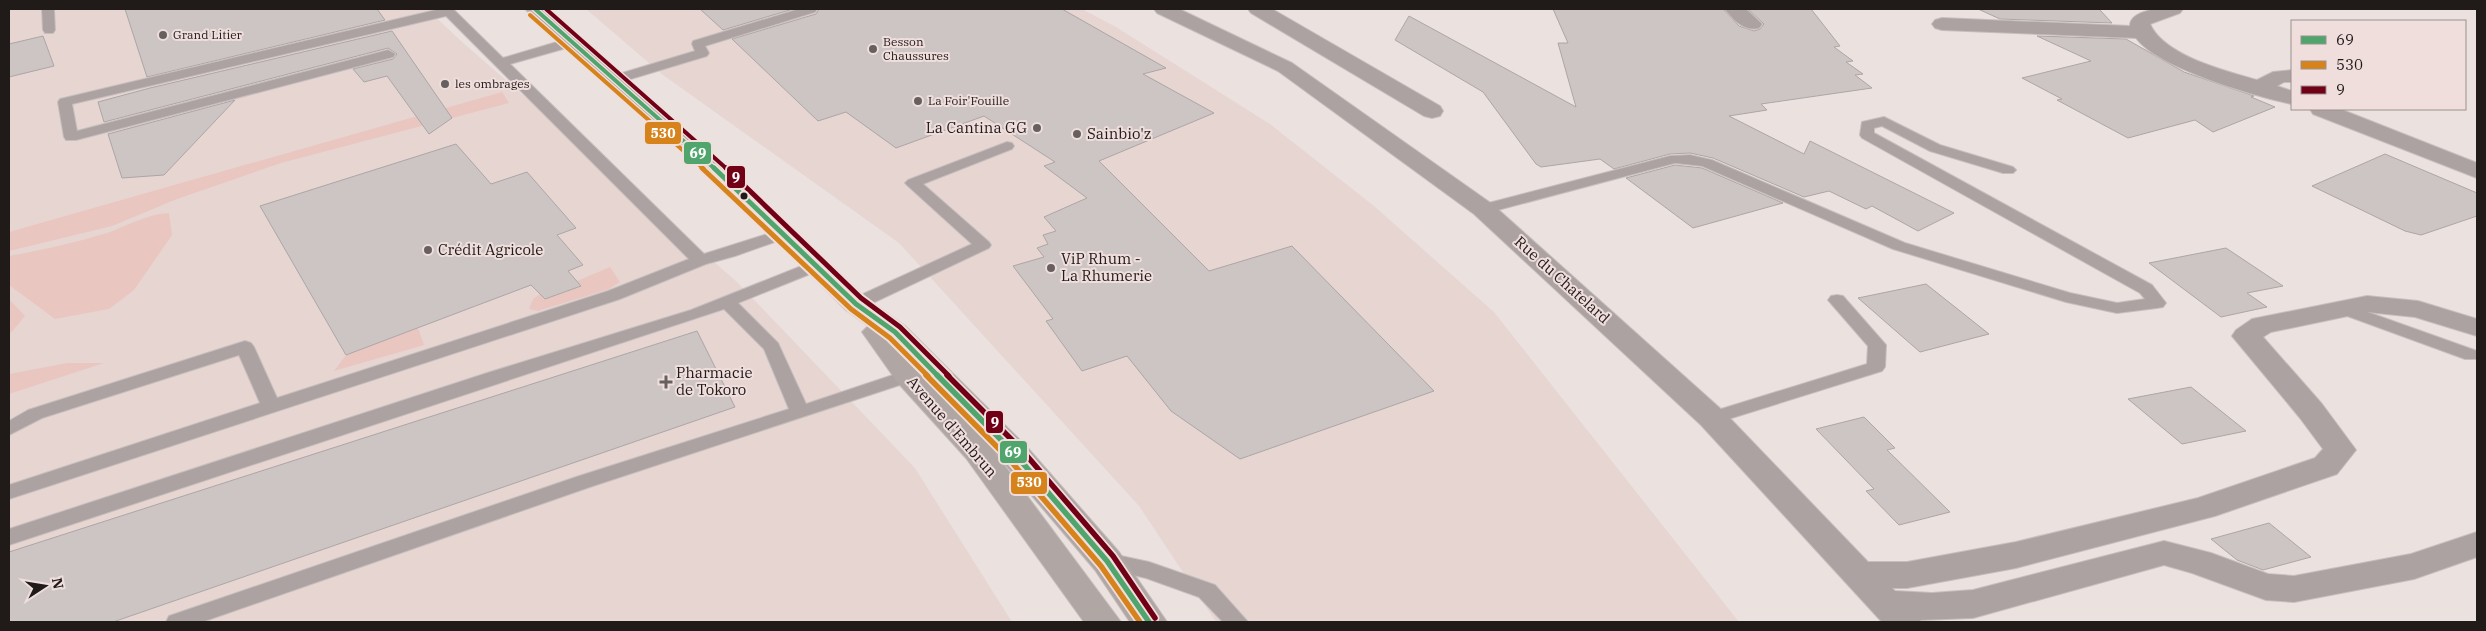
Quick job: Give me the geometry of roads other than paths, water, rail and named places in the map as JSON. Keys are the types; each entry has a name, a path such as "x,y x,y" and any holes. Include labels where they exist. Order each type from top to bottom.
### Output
{"main road":[{"name":"Avenue d'Embrun","path":"535,9 728,181 814,266 856,304 895,332 995,434 1107,562 1149,622"},
{"name":"Avenue d'Embrun","path":"856,304 908,376 976,451 1103,622"}],"street":[{"name":"Rue du Chatelard","path":"1164,9 1285,67 1483,208 1712,418 1895,613"},
{"path":"1258,9 1432,111"},
{"path":"1735,9 1752,24"},
{"path":"2173,9 2147,17 2139,23 2140,32 2150,43 2172,58 2261,86 2291,98"},
{"path":"1942,24 2140,32"},
{"path":"2261,86 2280,76 2291,76"},
{"path":"2323,110 2477,172"},
{"path":"1858,575 1907,575 2016,555 2203,508 2326,466 2340,450 2311,411 2246,336 2262,326 2367,304 2418,309 2474,341"},
{"path":"1895,613 1932,607 1973,604 2164,553 2199,562 2266,587 2294,589 2414,566 2477,544"}],"lane":[{"path":"48,9 49,30"},
{"path":"614,80 702,53 698,44 810,9"},
{"path":"388,54 71,138 65,102 448,10 700,260"},
{"path":"500,63 572,42"},
{"path":"1483,208 1675,159 1690,159 1707,163 1899,246 2066,298 2117,308 2158,303 2146,289 1867,135 1867,125 1884,121 1936,148 2008,170"},
{"path":"856,304 983,245 913,183 1007,146"},
{"path":"9,492 614,295 700,260 730,253 783,234"},
{"path":"9,537 484,380 697,314 814,266"},
{"path":"1712,418 1876,367 1877,345 1837,300"},
{"path":"727,302 772,347 800,413"},
{"path":"9,429 35,414 245,347 271,406"},
{"path":"177,622 583,482 800,413 908,376"},
{"path":"1107,562 1149,570 1207,591 1237,622"}],"place":[{"name":"Grand Litier","path":"163,35"},
{"name":"Besson Chaussures","path":"873,49"},
{"name":"les ombrages","path":"445,84"},
{"name":"La Foir'Fouille","path":"918,101"},
{"name":"La Cantina GG","path":"1037,128"},
{"name":"Sainbio'z","path":"1077,134"},
{"name":"Crédit Agricole","path":"428,250"},
{"name":"ViP Rhum - La Rhumerie","path":"1051,268"},
{"name":"Pharmacie de Tokoro","path":"666,382"}]}
